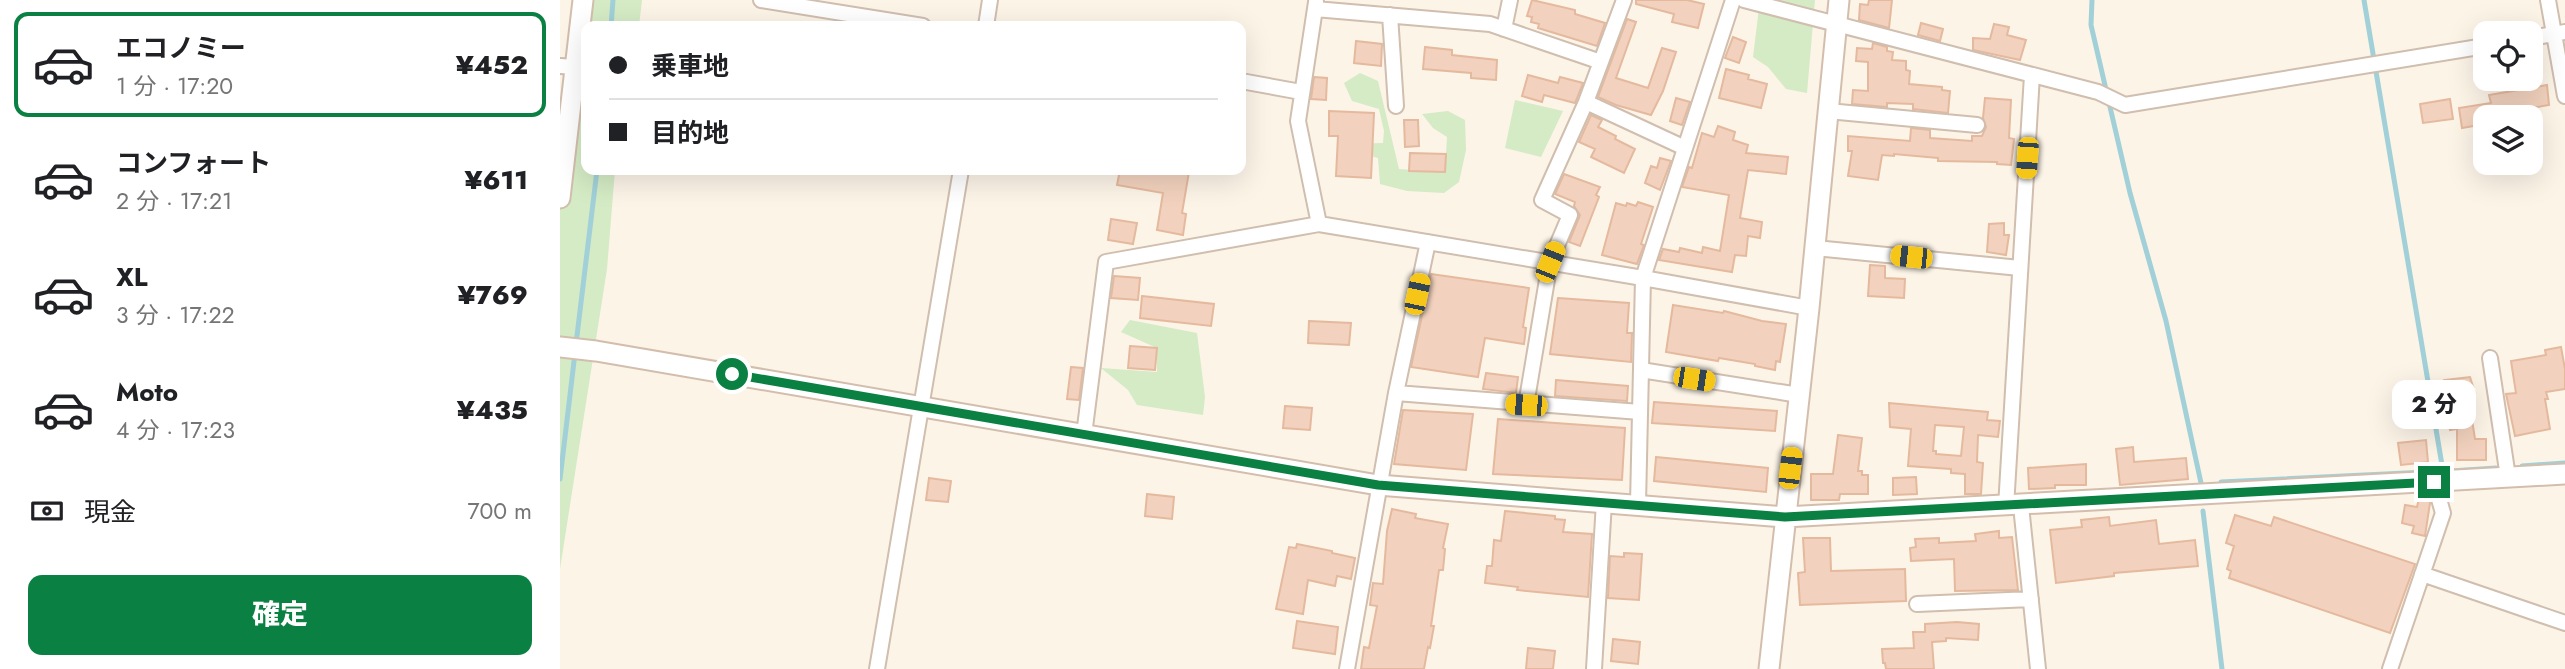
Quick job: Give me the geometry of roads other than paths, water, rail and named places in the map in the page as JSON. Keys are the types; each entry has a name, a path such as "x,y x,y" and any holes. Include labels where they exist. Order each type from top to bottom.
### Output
{"street":[{"path":"560,192 568,66 583,0"},
{"path":"761,0 891,21"},
{"path":"987,21 990,0"},
{"path":"1504,29 1510,0"},
{"path":"1526,405 1550,262 1570,215 1542,200 1586,102 1624,0"},
{"path":"1638,504 1643,278 1733,0"},
{"path":"1744,0 2098,92 2125,105 2473,48"},
{"path":"1769,669 1809,308 1839,0"},
{"path":"2548,0 2559,34 2565,96"},
{"path":"1319,224 1298,121 1316,4 1390,15 1490,24 1601,62"},
{"path":"1390,15 1396,106"},
{"path":"2032,75 2020,268 2013,506 2031,599 2038,669"},
{"path":"1246,82 1301,92"},
{"path":"1586,102 1685,148"},
{"path":"1828,111 1977,125"},
{"path":"877,669 960,175"},
{"path":"1084,435 1106,262 1319,224 1809,308"},
{"path":"1347,669 1378,485 1428,242"},
{"path":"1815,248 2020,268"},
{"path":"560,347 1378,485 1785,517 2565,474"},
{"path":"2490,358 2508,477"},
{"path":"1641,370 1799,395"},
{"path":"1396,393 1640,412"},
{"path":"2390,669 2442,513 2434,482"},
{"path":"1594,669 1604,502"},
{"path":"2423,574 2565,623"},
{"path":"1917,604 2031,599"}],"waterway":[{"path":"611,21 613,0"},
{"path":"2092,0 2091,25 2130,193 2166,321 2201,483"},
{"path":"2364,0 2443,471"},
{"path":"576,344 596,175"},
{"path":"560,479 575,353"},
{"path":"2522,466 2565,463"},
{"path":"2451,471 2496,468"},
{"path":"2221,482 2427,472"},
{"path":"2203,511 2222,669"}]}
